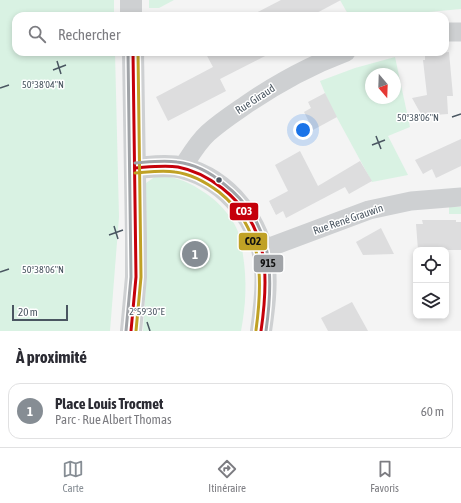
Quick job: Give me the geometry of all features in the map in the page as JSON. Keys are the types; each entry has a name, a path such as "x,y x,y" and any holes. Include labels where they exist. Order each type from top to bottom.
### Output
{"street":[{"path":"131,0 131,12"},
{"path":"449,32 461,32"},
{"path":"131,331 136,277 132,56"},
{"name":"Rue Giraud","path":"182,168 196,146 208,133 238,110 286,80 336,56"},
{"path":"135,168 164,166 182,168 214,182 234,199 248,216 262,250 265,266 266,284 261,331"},
{"name":"Rue René Grauwin","path":"262,250 369,210 411,201 461,197"}],"green space":[{"path":"0,0 114,0 114,12 12,12 12,56 115,56 119,217 110,331 0,331"},
{"path":"149,0 174,0 159,8 149,8"},
{"path":"340,0 461,0 461,9 429,12 347,12"},
{"path":"395,57 397,68 365,68 365,104 401,104 401,85 410,127 388,136 408,175 372,182 329,103 320,81 355,68"},
{"path":"156,176 179,179 206,193 225,210 235,224 241,240 245,274 245,302 241,331 143,331 147,268 146,183"},
{"path":"449,207 461,207 461,214 449,214"}],"building":[{"path":"281,0 341,0 318,12 258,12"},
{"path":"449,52 453,96 447,96 448,114 422,116 412,98 427,95 423,60 425,60 425,56 449,56"},
{"path":"207,56 265,56 220,79 226,91 168,121 156,97 213,67"},
{"path":"325,93 337,117 313,130 304,112 311,108 308,102"},
{"path":"461,139 461,166 436,178 432,169 423,174 415,160"},
{"path":"300,151 318,186 360,161 372,181 349,194 345,187 286,218 283,211 276,215 269,201 288,191 275,165"},
{"path":"422,220 456,220 456,222 461,222 461,250 449,250 449,247 418,247 416,224 423,224"},
{"path":"381,228 394,254 363,255 356,242"},
{"path":"352,302 368,331 328,331 321,318"}],"transit line":[{"name":"915","path":"126,331 131,277 128,56"},
{"name":"CO3","path":"131,331 136,277 133,56"},
{"name":"CO2","path":"136,331 141,277 138,56"},
{"name":"915","path":"135,163 156,161 177,162 202,170 214,176 224,184 240,199 253,215 267,251 270,289 266,331"},
{"name":"CO3","path":"135,168 167,166 190,170 217,184 238,203 258,235 262,253 265,272 265,291 261,331"},
{"name":"CO2","path":"135,173 165,171 187,175 204,182 219,192 234,206 245,222 257,255 260,292 256,330"}],"place":[{"name":"Place Louis Trocmet","path":"195,254"}]}
